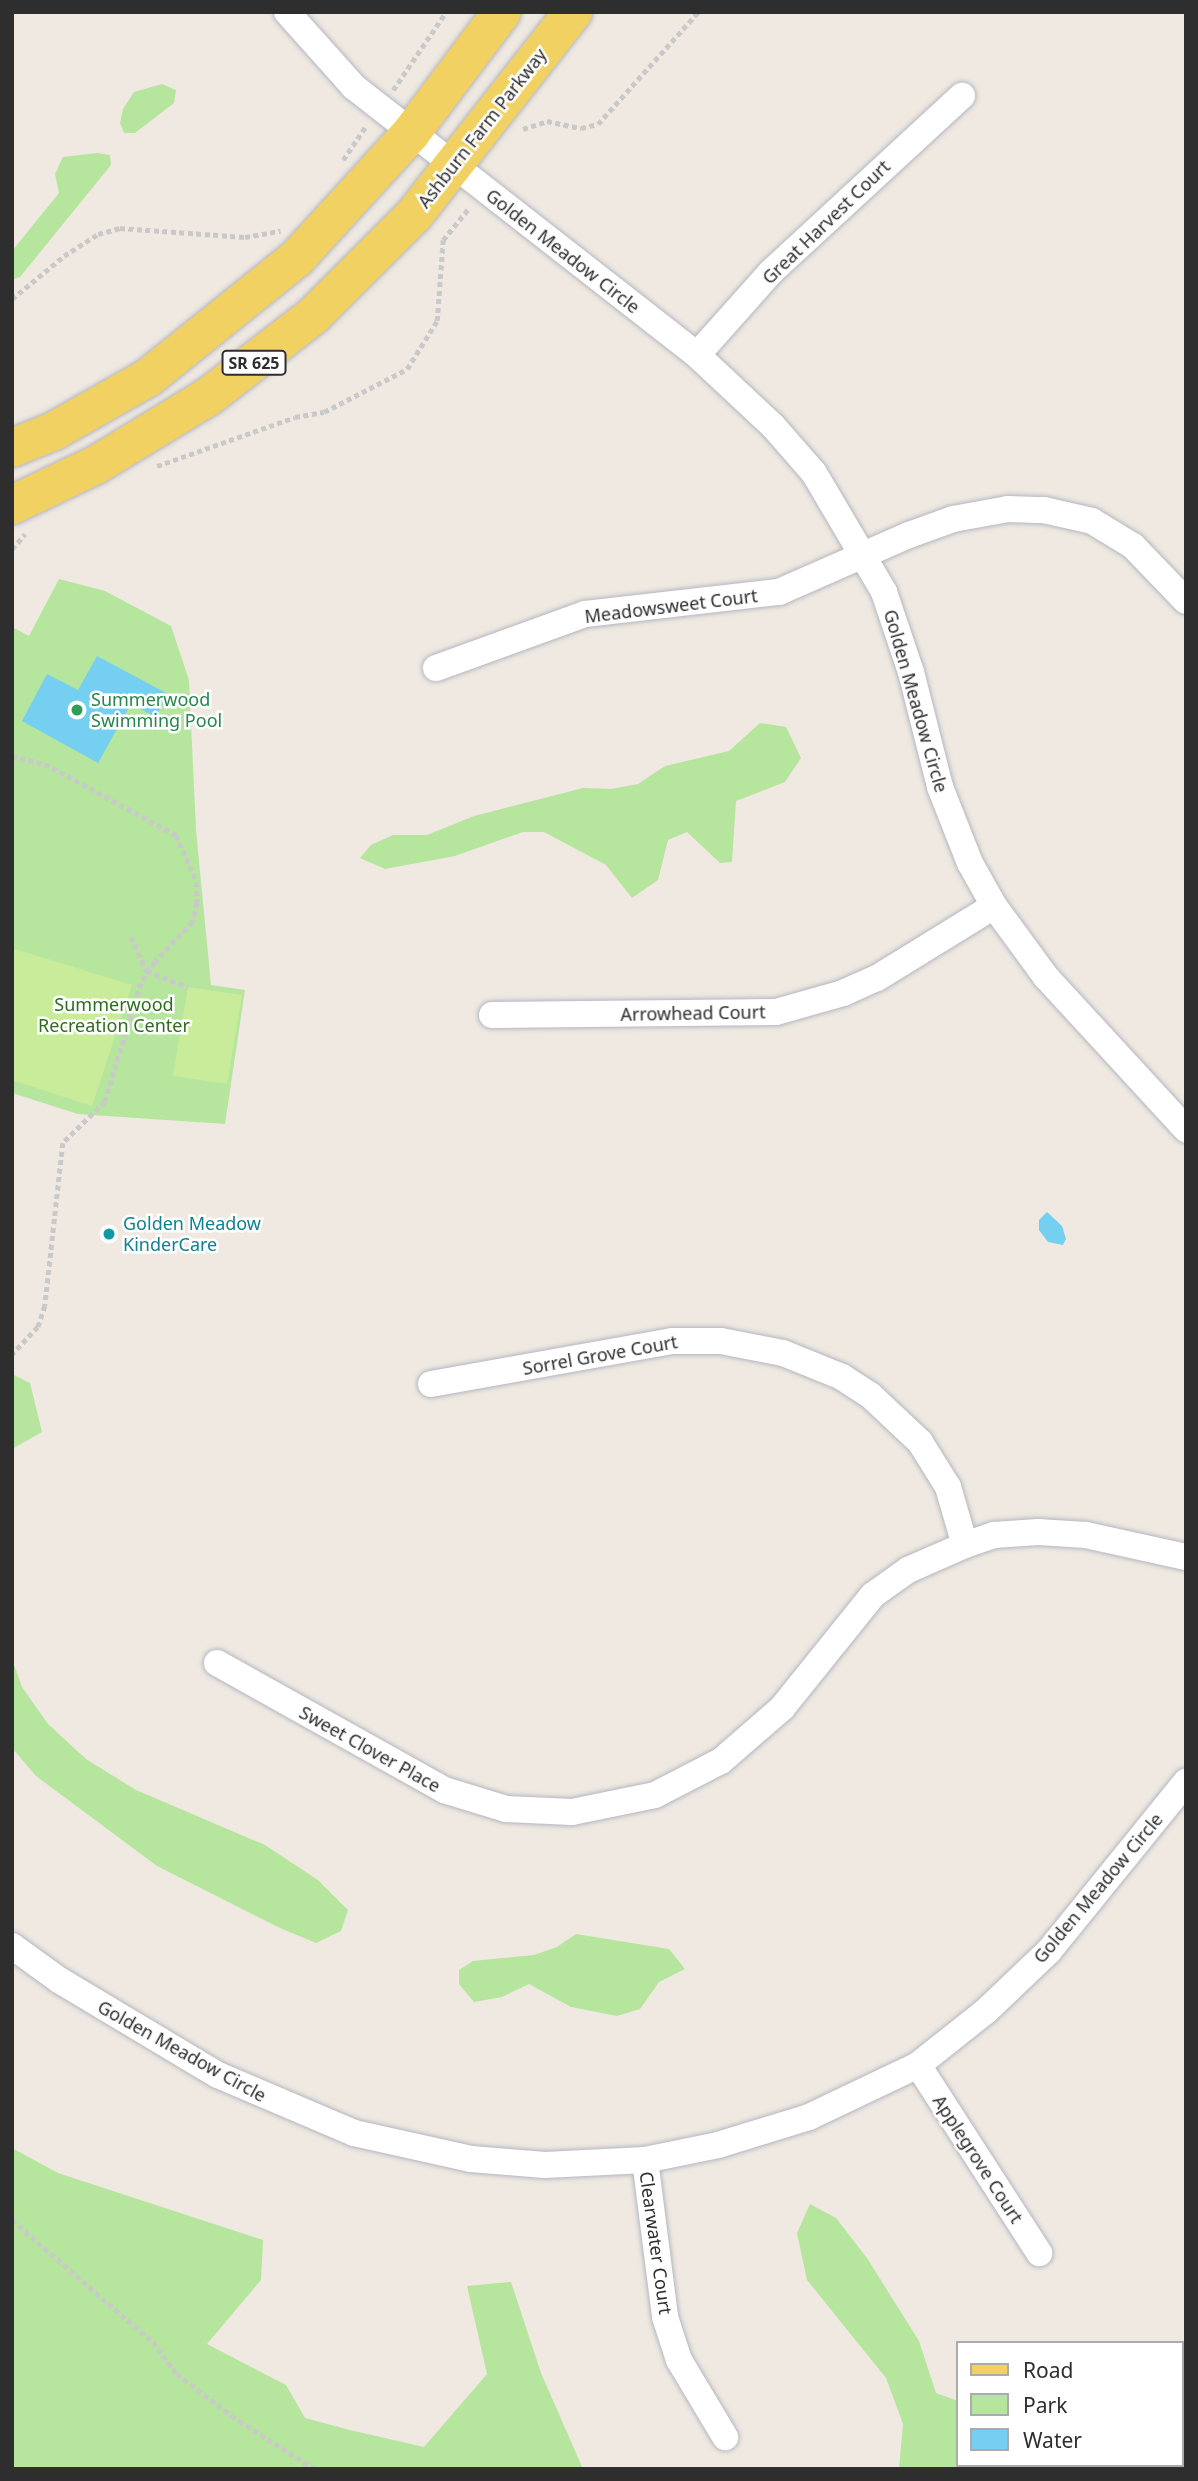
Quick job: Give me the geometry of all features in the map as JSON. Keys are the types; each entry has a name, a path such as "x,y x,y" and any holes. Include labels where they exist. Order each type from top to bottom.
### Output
{"main road":[{"name":"SR 625","path":"12,449 54,431 149,377 243,306 297,258 411,133 502,12"},
{"name":"Ashburn Farm Parkway","path":"22,516 145,437 270,351 468,177 573,12"}],"street":[{"name":"Golden Meadow Circle","path":"288,12 328,62 380,108 697,355 773,426 814,473 866,557 884,592 911,672 953,822 994,906 1045,977 1186,1129"},
{"name":"Great Harvest Court","path":"697,355 781,263 962,96"},
{"name":"Meadowsweet Court","path":"436,668 585,614 750,598 779,592 953,519 987,511 1044,510 1092,521 1117,534 1161,571 1186,601"},
{"name":"Arrowhead Court","path":"492,1015 776,1012 877,978 994,906"},
{"name":"Sorrel Grove Court","path":"431,1384 671,1341 721,1341 783,1353 842,1377 870,1395 920,1442 948,1487 965,1545"},
{"name":"Sweet Clover Place","path":"217,1663 444,1790 483,1803 538,1812 603,1808 654,1795 720,1761 782,1708 839,1632 873,1595 908,1570 965,1545 994,1535 1038,1532 1086,1535 1186,1557"},
{"name":"Golden Meadow Circle","path":"12,1946 59,1980 218,2075 264,2098 354,2133 471,2159 545,2165 645,2160 718,2145 809,2117 918,2065 986,2011 1049,1951 1186,1782"},
{"name":"Applegrove Court","path":"918,2065 1039,2253"},
{"name":"Clearwater Court","path":"645,2160 665,2318 679,2360 725,2437"}],"path":[{"path":"340,166 446,12"},
{"path":"514,138 528,124 547,121 581,128 598,124 698,12"},
{"path":"150,469 295,416 324,412 407,369 437,321 443,240 451,228 463,221 468,177"},
{"path":"12,299 64,256 98,234 120,228 245,236 287,228"},
{"path":"12,549 22,516"},
{"path":"12,756 45,765 176,835 184,846 197,882 193,922 147,971 106,1102 63,1143 45,1306 38,1327 12,1355"},
{"path":"131,937 147,971 188,988"},
{"path":"12,2220 153,2342 177,2374 239,2421 315,2469"}],"green space":[{"path":"162,84 176,90 174,103 135,133 124,133 120,123 123,109 134,92"},
{"path":"97,153 110,155 111,165 20,277 12,280 12,251 59,193 55,174 63,157"},
{"name":"Summerwood Recreation Center","path":"59,579 105,591 171,626 189,680 196,830 211,985 245,990 225,1124 78,1114 12,1093 12,627 29,636"},
{"path":"760,723 786,727 801,758 785,782 736,801 732,862 720,863 687,832 668,840 658,880 632,898 606,865 544,832 523,832 455,856 385,869 360,858 371,845 393,835 427,835 474,816 583,788 611,789 638,784 665,766 729,751"},
{"path":"12,948 132,985 92,1106 12,1080"},
{"path":"188,987 242,995 227,1084 173,1076"},
{"path":"12,1374 30,1383 42,1432 12,1449"},
{"path":"12,1659 22,1687 48,1724 86,1759 136,1790 265,1845 318,1880 348,1910 341,1931 316,1943 280,1928 157,1866 36,1776 12,1748"},
{"path":"576,1934 669,1949 685,1969 659,1982 640,2009 617,2016 571,2007 529,1984 502,1997 474,2002 459,1984 459,1970 473,1961 534,1955 557,1947"},
{"path":"12,2148 58,2173 263,2240 261,2280 207,2344 286,2385 305,2418 424,2447 487,2374 467,2286 511,2282 541,2373 583,2469 12,2469"},
{"path":"810,2204 836,2218 867,2258 919,2341 936,2393 956,2400 956,2467 976,2467 899,2469 903,2424 886,2378 807,2280 797,2233"}],"water":[{"name":"Summerwood Swimming Pool","path":"97,656 168,694 156,717 131,704 98,763 22,721 47,674 78,690"},
{"path":"1047,1212 1062,1226 1066,1239 1063,1245 1048,1242 1039,1230 1039,1220"}],"place":[{"name":"Summerwood Swimming Pool","path":"77,710"},
{"name":"Golden Meadow KinderCare","path":"109,1234"}]}
